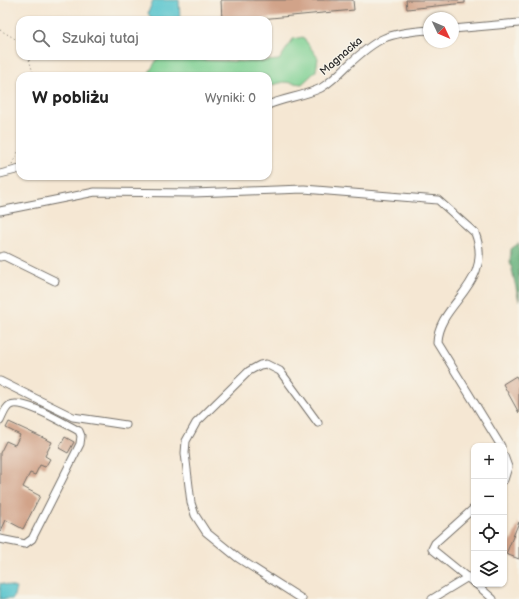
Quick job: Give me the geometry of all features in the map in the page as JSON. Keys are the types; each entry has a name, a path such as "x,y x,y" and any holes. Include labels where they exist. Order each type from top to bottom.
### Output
{"street":[{"path":"459,28 519,23"},
{"name":"Magnacka","path":"272,104 321,88 331,82 364,50 385,36 396,33 423,31"},
{"path":"0,174 16,170"},
{"path":"0,211 95,192 193,192 304,189 438,200 475,233 477,239 478,256 472,283 439,328 437,342 499,443"},
{"path":"0,257 4,256 55,280"},
{"path":"302,599 238,558 206,532 195,515 191,503 185,453 186,441 196,423 248,371 260,365 266,364 280,371 318,423"},
{"path":"0,381 73,417 126,425"},
{"path":"0,421 3,407 11,404 23,404 79,431 81,436 80,444 32,539 25,544 0,538"},
{"path":"471,511 435,543 432,549 471,580"},
{"path":"432,599 468,577"},
{"path":"480,587 493,599"}],"path":[{"path":"0,30 16,40"},
{"path":"29,60 33,72"},
{"path":"12,170 14,157 16,154"}],"green space":[{"path":"303,37 318,58 316,71 302,84 284,82 272,85 272,72 149,72 157,60 254,62 279,60 293,39"},
{"path":"519,243 519,301 510,261 511,249"}],"water":[{"path":"153,0 179,0 180,16 150,16 148,13"},
{"path":"0,583 16,588 13,599 0,599"}],"building":[{"path":"221,0 353,0 354,10 272,18 272,16 222,16"},
{"path":"406,0 465,0 465,3 407,9"},
{"path":"516,376 519,382 519,413 503,384"},
{"path":"9,422 52,442 45,456 50,459 47,464 45,467 40,465 35,475 30,473 23,487 40,496 23,529 6,520 0,533 0,453 6,441 15,445 20,435 6,428"},
{"path":"65,437 74,442 68,453 59,448"},
{"path":"519,522 519,559 507,554"}]}
